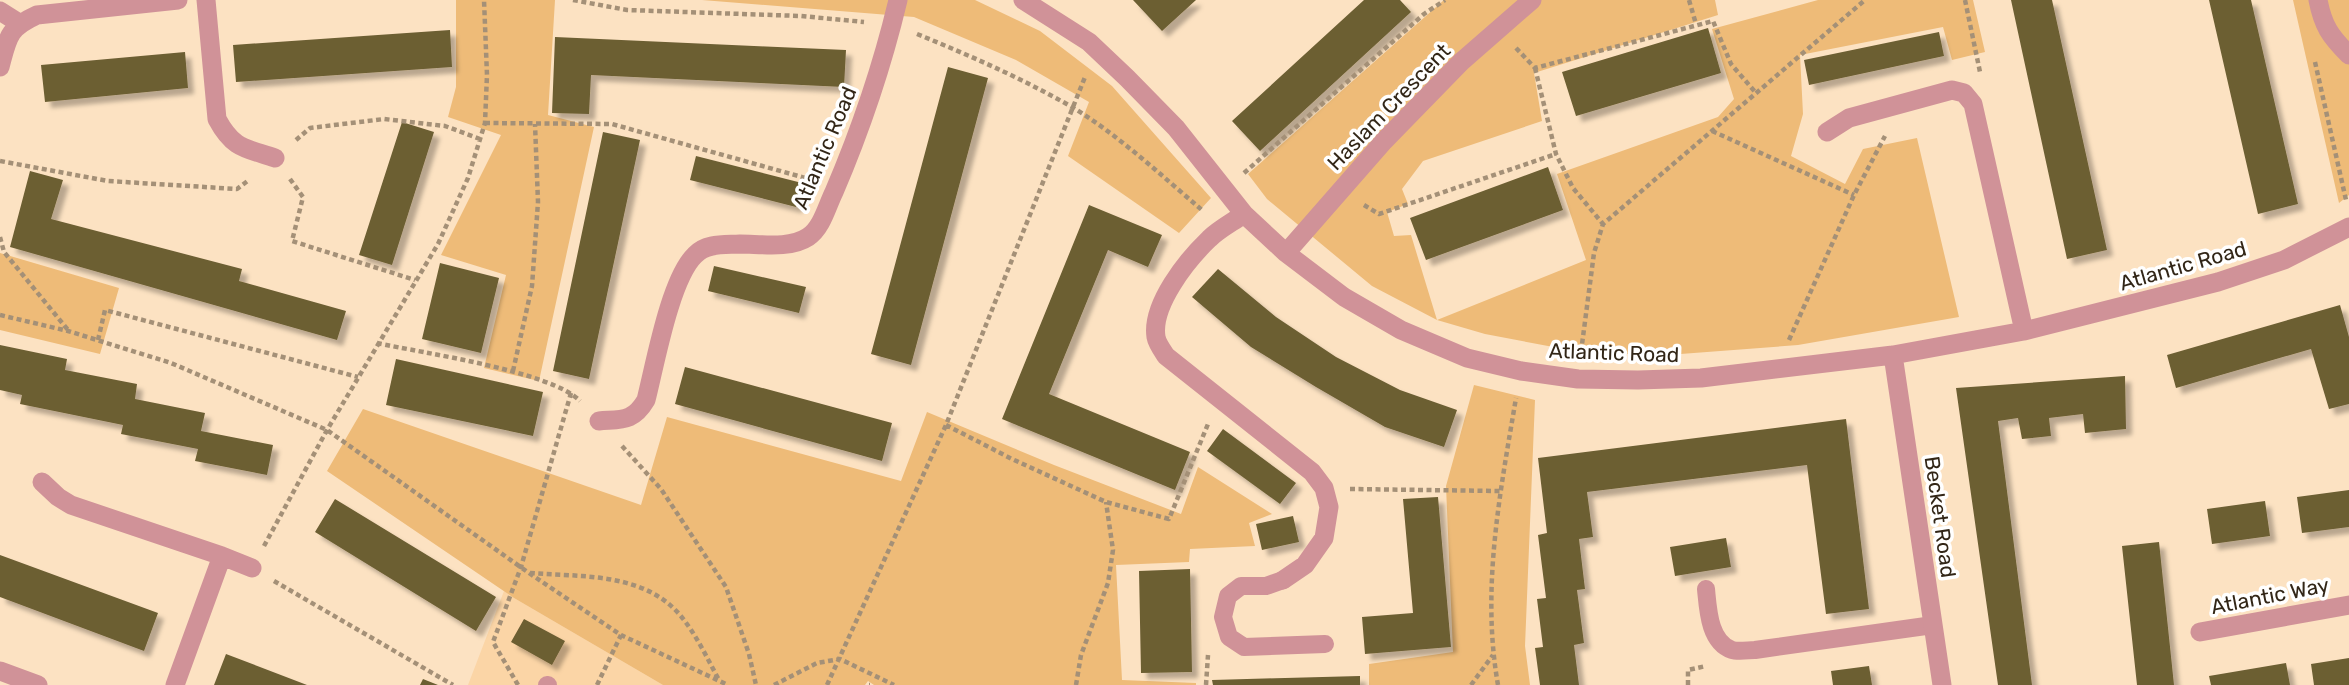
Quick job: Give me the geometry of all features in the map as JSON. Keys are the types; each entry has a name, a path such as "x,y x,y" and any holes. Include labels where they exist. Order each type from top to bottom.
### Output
{"street":[{"path":"0,67 7,40 19,23 37,15 178,0"},
{"path":"206,0 217,119 226,137 242,148 275,158"},
{"name":"Atlantic Road","path":"599,421 628,419 638,414 646,400 674,294 683,271 696,253 713,245 791,244 808,237 819,225 876,87 898,0"},
{"name":"Atlantic Road","path":"1023,0 1052,7 1176,128 1244,214 1286,253 1344,297 1401,330 1467,358 1521,371 1578,379 1701,378 1893,355 2024,331 2218,282 2284,260 2349,227"},
{"name":"Haslam Crescent","path":"1286,253 1384,141 1461,62 1532,0"},
{"path":"2318,0 2322,22 2349,55"},
{"path":"0,12 19,23"},
{"path":"1826,132 1849,118 1952,90 1964,93 1973,104 2024,331"},
{"path":"1244,214 1211,237 1191,258 1168,291 1156,320 1156,338 1166,356 1312,472 1324,488 1329,507 1324,538 1306,565 1283,580"},
{"name":"Becket Road","path":"1893,355 1942,685"},
{"path":"42,482 71,505 252,568"},
{"path":"175,685 222,556"},
{"name":"Atlantic Way","path":"2200,632 2349,605"},
{"path":"0,671 37,685"}],"lane":[{"path":"1283,580 1266,586 1241,586 1228,596 1223,617 1228,637 1244,648 1325,644"},
{"path":"1706,589 1710,620 1718,639 1732,650 1755,650 1933,625"}],"path":[{"path":"453,685 252,568 327,430 443,233 468,178 485,123 487,75 484,0"},
{"path":"573,0 627,10 801,16 892,25 993,65 1074,108 1145,161 1224,228"},
{"path":"1225,190 1424,14 1445,0"},
{"path":"1689,0 1696,24"},
{"path":"1578,379 1594,253 1602,224 1865,0"},
{"path":"1965,0 1981,68 1973,104"},
{"path":"1535,68 1713,21 1731,64 1756,93"},
{"path":"1498,29 1535,68 1556,154 1573,188 1602,224"},
{"path":"827,685 946,425 1096,48"},
{"path":"2313,53 2349,211"},
{"path":"1776,370 1854,195 1902,104"},
{"path":"0,161 108,181 237,189 310,128 384,119 445,126 480,139"},
{"path":"485,123 612,124 836,186"},
{"path":"513,372 532,286 538,202 534,124"},
{"path":"1712,131 1854,195"},
{"path":"1341,191 1379,214 1556,154"},
{"path":"275,158 303,197 292,241 415,280"},
{"path":"0,237 4,252 68,331"},
{"path":"98,340 105,310 358,377"},
{"path":"0,315 68,331 172,363 327,430 521,568 621,635 728,685"},
{"path":"377,344 513,372 571,392 661,489 726,587 749,654 756,685"},
{"path":"1499,685 1493,656 1490,582 1500,491 1521,371"},
{"path":"518,685 493,642 521,568 571,392"},
{"path":"946,425 1105,502 1169,519 1219,399"},
{"path":"1324,488 1500,491"},
{"path":"1076,685 1081,655 1108,583 1113,550 1105,502"},
{"path":"529,573 620,579 653,593 679,614 719,681"},
{"path":"597,685 621,635"},
{"path":"1471,685 1493,656"},
{"path":"774,685 817,663 841,659 894,685"}],"shaded area":[{"path":"456,0 555,0 548,115 594,127 539,381 484,368 506,275 441,255 501,135 448,117 456,87"},
{"path":"702,0 975,0 1040,31 1112,86 1211,198 1179,233 1068,156 1089,102 1016,60 914,17"},
{"path":"1444,0 1715,0 1718,15 1534,73 1542,121 1423,161 1402,189 1408,204 1387,212 1394,236 1411,235 1437,320 1372,286 1267,199 1248,174"},
{"path":"1818,0 1973,0 1985,52 1952,60 1943,27 1800,55 1803,114 1791,156 1845,184 1863,149 1917,138 1959,317 1798,345 1654,356 1564,349 1485,334 1437,320 1586,260 1557,174 1718,117 1734,99 1712,29"},
{"path":"2293,0 2349,0 2349,195 2339,203"},
{"path":"0,253 119,288 100,354 0,330"},
{"path":"1474,385 1535,400 1525,646 1530,685 1369,685 1369,664 1453,652 1446,486"},
{"path":"363,409 641,505 667,417 901,481 927,412 1181,514 1198,467 1272,514 1249,523 1255,546 1190,549 1189,562 1116,565 1122,680 1196,685 874,685 868,681 865,685 663,685 514,598 327,471"},
{"path":"504,591 514,598 663,685 468,685"}],"building":[{"path":"1133,0 1196,0 1162,31"},
{"path":"1364,0 1400,0 1411,12 1260,151 1232,121"},
{"path":"2011,0 2052,0 2107,250 2067,259"},
{"path":"2209,0 2251,0 2298,204 2258,214"},
{"path":"1708,28 1721,73 1576,116 1562,72"},
{"path":"450,30 452,67 236,82 233,45"},
{"path":"1939,32 1944,56 1809,85 1804,60"},
{"path":"555,37 846,50 844,87 591,75 589,114 552,113"},
{"path":"185,52 188,88 45,102 41,65"},
{"path":"948,67 988,78 911,365 871,354"},
{"path":"402,122 434,132 392,265 359,255"},
{"path":"603,132 640,140 589,379 553,371"},
{"path":"696,156 802,183 796,207 690,180"},
{"path":"1548,167 1563,210 1426,260 1410,218"},
{"path":"30,171 63,180 51,219 242,269 239,281 346,311 337,340 10,247"},
{"path":"1089,205 1162,235 1148,267 1108,250 1049,394 1190,452 1175,490 1002,419"},
{"path":"440,263 499,278 481,353 422,339"},
{"path":"714,266 806,287 799,313 708,291"},
{"path":"1218,269 1276,317 1336,357 1400,390 1457,410 1444,447 1385,427 1251,347 1192,297"},
{"path":"2340,305 2349,337 2349,404 2329,409 2311,349 2176,388 2167,355"},
{"path":"0,345 67,359 65,370 137,384 135,399 205,413 201,431 273,445 267,475 195,461 198,449 121,434 123,425 20,404 22,395 0,390"},
{"path":"396,359 543,392 533,436 386,405"},
{"path":"685,367 892,423 882,461 675,404"},
{"path":"2125,376 2126,429 2085,433 2083,414 2049,418 2051,436 2022,439 2018,418 1998,421 2032,685 1998,685 1956,388"},
{"path":"1846,419 1869,609 1826,614 1807,465 1587,492 1593,537 1579,539 1585,589 1577,590 1584,643 1574,645 1579,685 1540,685 1535,648 1543,647 1537,599 1546,598 1538,535 1547,533 1538,458"},
{"path":"1223,429 1296,483 1280,504 1207,451"},
{"path":"2349,490 2349,527 2302,533 2297,497"},
{"path":"1438,497 1451,647 1365,654 1362,617 1413,613 1403,499"},
{"path":"335,499 496,597 476,631 315,532"},
{"path":"2265,501 2270,536 2212,544 2207,509"},
{"path":"1293,516 1299,542 1262,550 1256,524"},
{"path":"1726,538 1731,567 1675,576 1670,547"},
{"path":"2159,542 2174,685 2137,685 2122,546"},
{"path":"0,555 158,613 144,651 0,597"},
{"path":"1190,569 1192,672 1141,673 1139,571"},
{"path":"524,619 565,641 552,665 511,642"},
{"path":"226,654 307,685 214,685"},
{"path":"2349,658 2349,685 2314,685 2311,664"},
{"path":"2286,663 2290,685 2211,685 2209,676"},
{"path":"1869,666 1872,685 1833,685 1831,671"},
{"path":"1360,676 1360,685 1213,685 1212,680"},
{"path":"423,679 438,685 420,685"}]}
